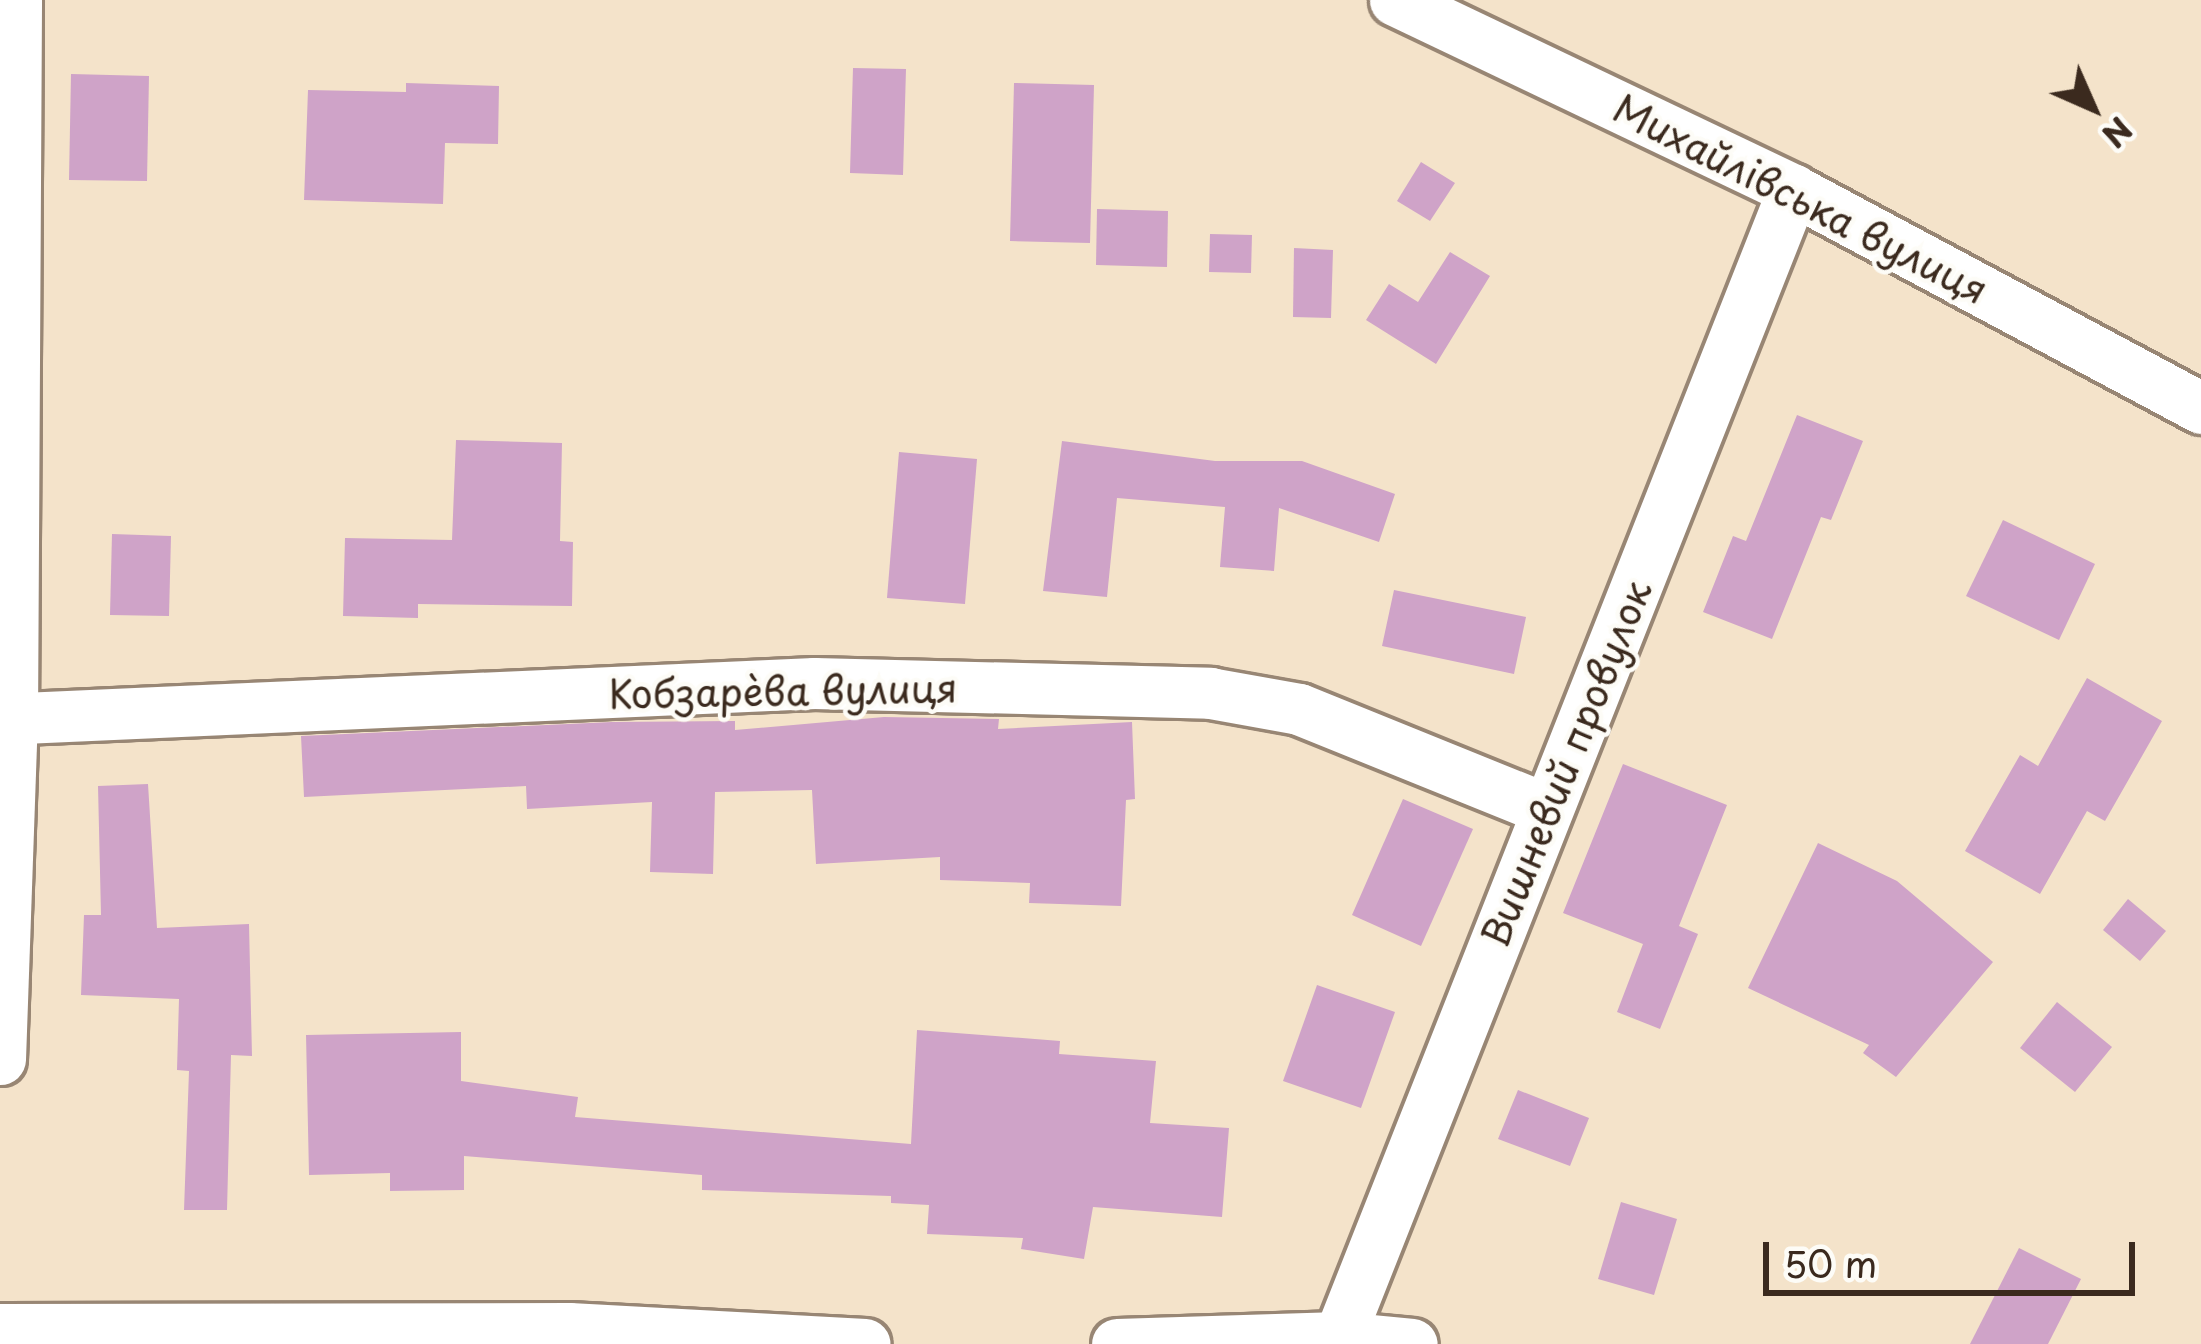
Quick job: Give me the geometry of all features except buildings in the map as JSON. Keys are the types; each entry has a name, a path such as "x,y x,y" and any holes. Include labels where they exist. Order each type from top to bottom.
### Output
{"street":[{"path":"0,1059 16,0"},
{"name":"Михайлівська вулиця","path":"1411,2 1792,190 2201,408"},
{"name":"Вишневий провулок","path":"1339,1337 1792,190"},
{"name":"Кобзарèва вулиця","path":"6,719 814,683 1210,693 1299,709 1546,809"},
{"path":"0,1329 569,1328 866,1344"},
{"path":"1117,1344 1339,1337 1412,1344"}]}
